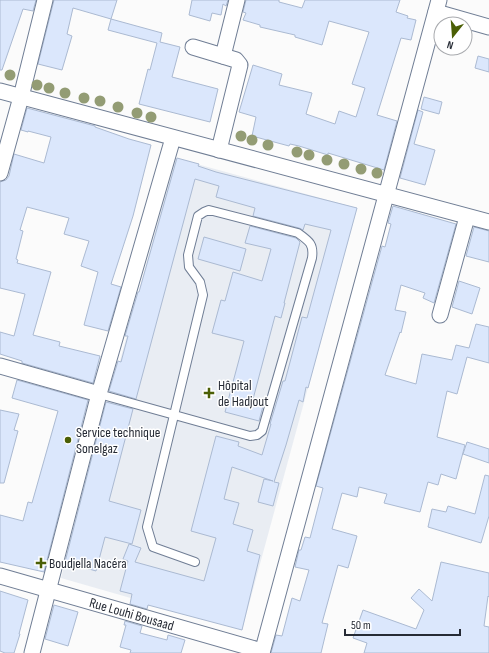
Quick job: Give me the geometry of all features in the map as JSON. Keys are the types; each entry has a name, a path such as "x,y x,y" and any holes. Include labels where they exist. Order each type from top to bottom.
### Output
{"street":[{"path":"0,172 21,97 45,0"},
{"path":"222,56 237,0"},
{"path":"262,652 437,6 489,27"},
{"path":"193,47 236,60 240,65 219,150"},
{"path":"0,92 489,222"},
{"path":"32,653 99,394 173,138"},
{"path":"440,315 467,216"},
{"path":"0,366 99,394"},
{"name":"Rue Louhi Bousaad","path":"0,576 262,652"}],"lane":[{"path":"99,394 174,414 250,436 258,435 262,430 312,258 314,249 308,240 298,233 209,210 198,216 188,256 189,267 200,282 203,295 174,414 147,527 153,547 195,562"}],"shaded area":[{"name":"Hôpital de Hadjout","path":"175,158 357,208 242,630 61,578"}],"building":[{"path":"0,0 36,0 33,11 23,9 2,70 0,70"},
{"path":"54,0 117,0 111,19 73,8 67,34 72,36 62,70 38,64"},
{"path":"192,0 228,0 226,6 223,4 221,15 212,13 210,21 189,15"},
{"path":"246,0 279,0 279,2 302,8 305,0 400,0 396,12 408,16 407,18 416,20 411,40 401,38 377,115 397,121 384,170 328,153 328,155 299,146 290,144 289,146 252,136 256,117 239,112 253,65 282,74 279,85 312,93 306,114 335,124 339,111 356,117 365,88 352,84 369,32 329,21 322,45 295,37 295,35 260,27 260,25 243,20 246,13 243,12"},
{"path":"111,19 162,33 160,42 180,47 172,77 218,89 210,122 139,104 148,69 150,70 157,43 108,30"},
{"path":"478,56 489,59 489,72 475,68"},
{"path":"424,97 442,102 439,114 421,109"},
{"path":"27,108 95,126 129,139 151,145 133,216 111,284 121,287 108,331 84,325 98,272 81,266 89,241 64,234 69,218 27,207 20,230 23,231 16,259 18,260 17,263 51,272 33,335 60,342 59,346 100,356 93,383 22,363 22,361 0,354 0,332 14,336 25,294 0,288 0,182 6,180 9,176 14,154 44,163 51,137 21,130"},
{"path":"418,110 423,112 414,144 435,150 425,185 400,178"},
{"path":"177,158 199,164 198,166 216,172 357,208 308,388 306,387 303,402 299,400 274,482 279,483 273,506 258,502 264,479 273,481 232,467 224,499 239,503 233,524 253,530 247,551 260,555 242,630 148,605 147,609 130,604 132,594 120,591 128,561 123,559 129,544 141,548 135,562 204,581 216,538 191,531 216,436 239,442 238,446 262,455 283,381 285,381 302,317 307,318 331,230 305,224 303,230 253,216 255,208 216,197 219,186 195,179 136,399 109,391 118,361 121,362 128,336 125,336"},
{"path":"393,206 456,224 434,303 423,298 425,293 401,285 395,310 406,312 401,333 400,332 385,375 416,384 422,354 452,360 456,345 469,348 476,324 489,327 489,363 467,357 457,394 447,391 437,437 465,445 456,479 441,474 438,485 428,482 420,512 384,503 387,494 359,487 357,497 342,493 332,529 357,536 348,568 338,565 322,623 328,624 321,653 271,653 276,635 282,636 292,598 300,601 309,570 295,567 299,550 301,550 305,537 310,538 323,488 316,486 382,246 385,247 391,224 388,223"},
{"path":"250,226 296,238 300,242 281,318 275,316 252,403 263,406 259,421 225,412 244,341 212,333 221,300 225,301 233,272 262,281 271,249 245,243"},
{"path":"474,227 489,231 489,262 466,256"},
{"path":"204,237 246,249 240,271 198,259"},
{"path":"459,281 480,288 472,314 452,307"},
{"path":"17,380 88,400 44,572 0,562 0,515 23,521 28,502 32,503 58,411 12,398"},
{"path":"106,402 133,409 109,501 141,510 132,544 105,537 96,571 65,562"},
{"path":"0,410 19,414 14,430 18,431 4,483 0,483"},
{"path":"467,442 489,449 489,463 463,454"},
{"path":"485,475 489,476 489,516 481,543 428,527 432,509 446,512 448,506 475,514"},
{"path":"441,562 489,573 489,597 488,596 484,626 489,627 489,653 364,653 367,643 353,638 363,610 416,629 424,610 411,598 419,589 432,601"},
{"path":"0,591 28,600 14,653 5,653 0,651"},
{"path":"54,605 78,612 68,646 45,639"},
{"path":"125,621 142,626 140,633 167,640 168,635 185,640 181,653 130,653 131,650 120,647 126,625 124,625"}],"place":[{"name":"Hôpital de Hadjout","path":"209,393"},
{"name":"Service technique Sonelgaz","path":"68,440"},
{"name":"Boudjella Nacéra","path":"41,563"}]}
